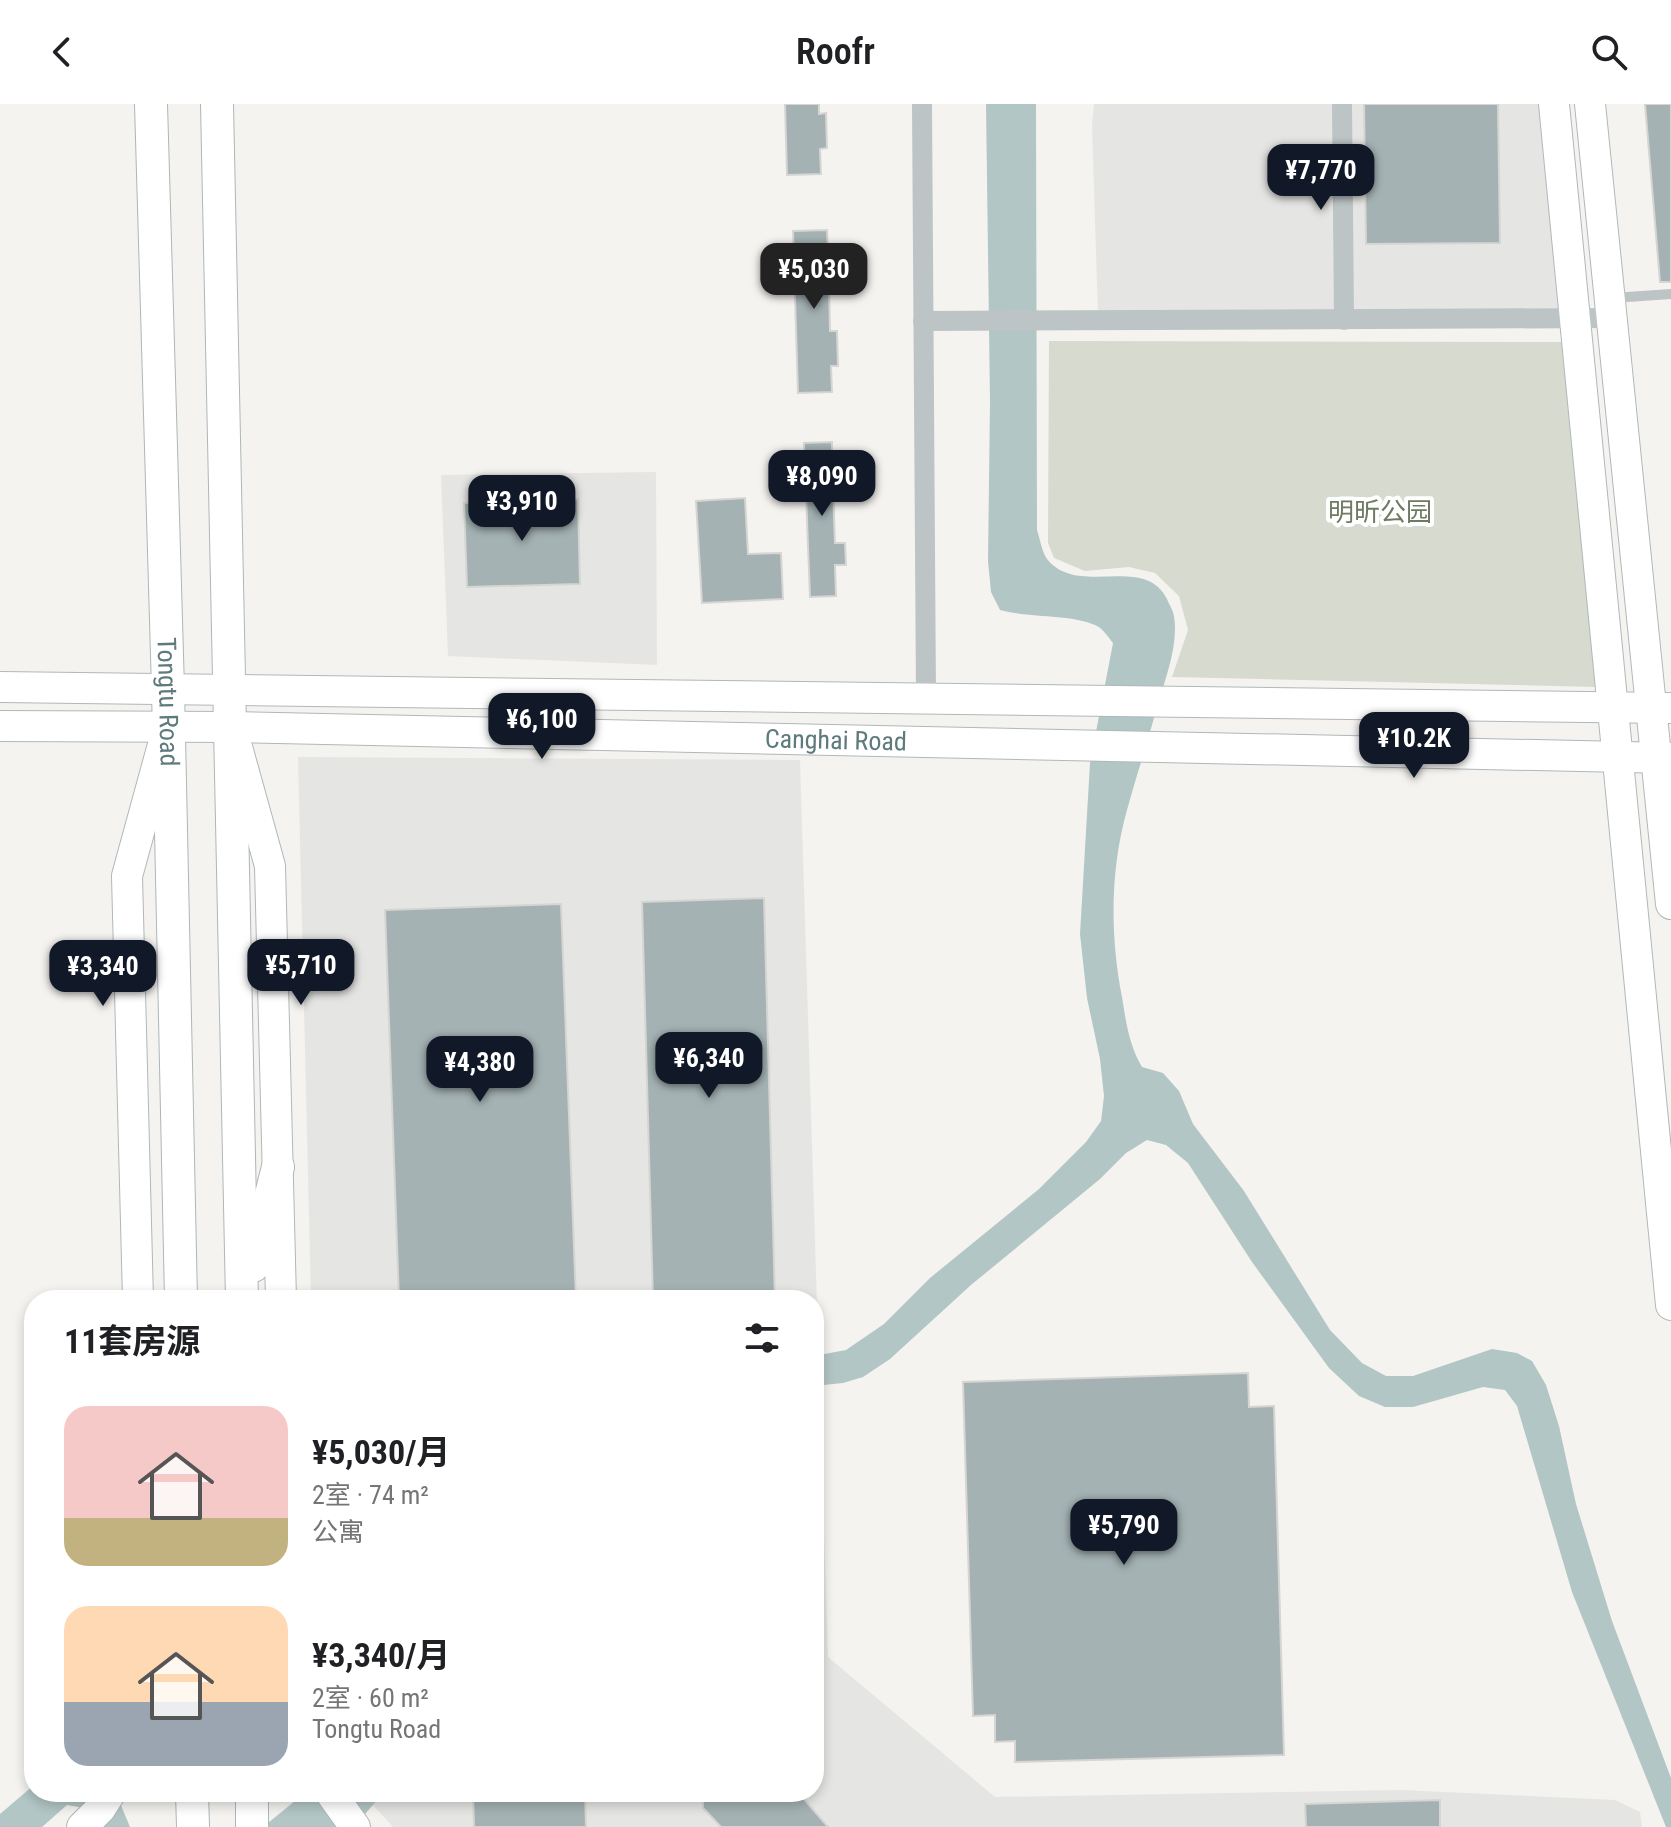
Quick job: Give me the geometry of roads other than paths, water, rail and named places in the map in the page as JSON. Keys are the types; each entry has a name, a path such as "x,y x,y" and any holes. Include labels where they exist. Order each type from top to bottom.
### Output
{"main road":[{"name":"Tongtu Road","path":"151,104 181,1290"},
{"path":"217,104 243,1290"},
{"path":"1554,104 1671,1305"},
{"path":"1590,104 1610,308 1662,708 1671,904"},
{"name":"Canghai Road","path":"0,687 1662,708"},
{"name":"Canghai Road","path":"0,726 231,727 1664,758"},
{"path":"138,1290 127,876 168,727"},
{"path":"231,727 270,866 281,1290"},
{"path":"246,1290 278,1167"},
{"path":"82,1827 105,1802"},
{"path":"192,1802 193,1827"},
{"path":"337,1802 355,1827"}],"street":[{"path":"922,104 926,699"},
{"path":"1342,104 1344,320"},
{"path":"923,321 1575,318 1610,308"}],"lane":[{"path":"1610,308 1671,294"}],"park label":[{"name":"明昕公园","path":"1380,512"}]}
